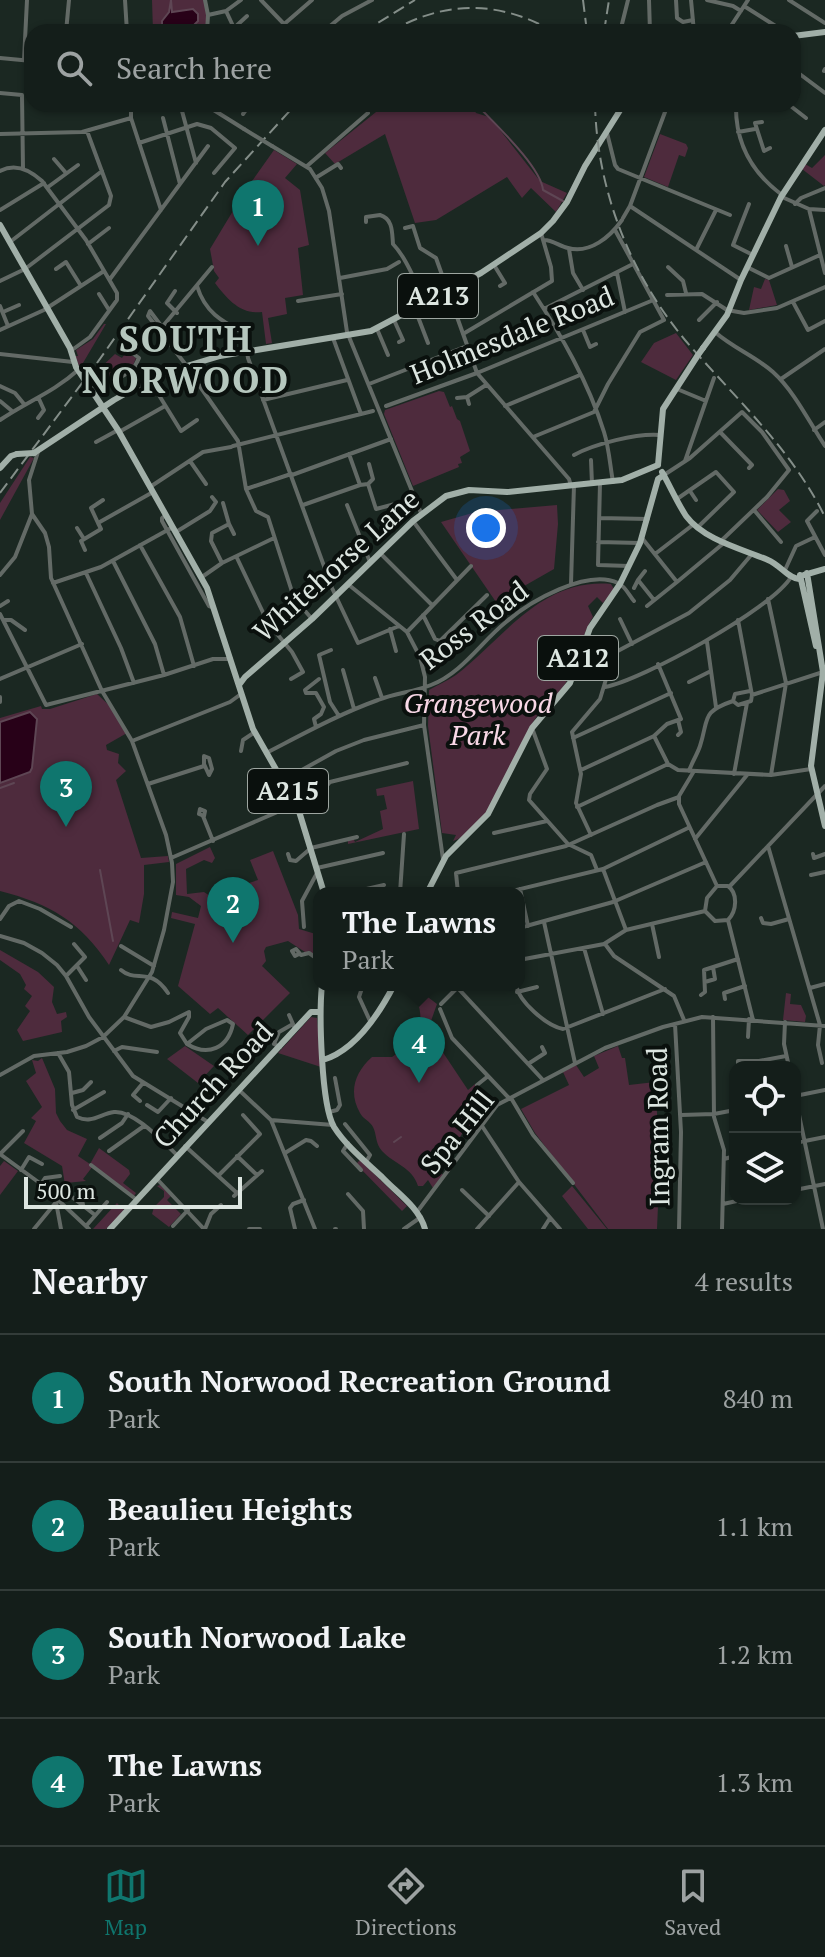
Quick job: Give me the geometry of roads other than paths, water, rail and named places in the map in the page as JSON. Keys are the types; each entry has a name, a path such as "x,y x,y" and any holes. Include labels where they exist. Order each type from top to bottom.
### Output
{"main road":[{"path":"801,35 825,32"},
{"name":"A213","path":"36,452 103,406 183,363 377,329 494,265 543,236 567,202 585,166 619,112"},
{"path":"825,130 782,196 729,310 663,409 658,465 696,525 723,542 800,577 807,591 824,672 812,769 825,826"},
{"name":"A215","path":"0,225 2,234 10,242 71,350 73,362 103,406 152,489 172,530 202,577 255,732 297,806 322,887"},
{"path":"2,462 17,454 36,452"},
{"name":"Whitehorse Lane","path":"239,685 413,521 446,496 460,491 507,492 613,482 633,478 658,465"},
{"name":"A212","path":"430,887 450,851 488,814 543,712 568,687 590,628 620,584 641,540 658,479 664,475"},
{"path":"800,577 824,570"},
{"path":"235,672 245,677"},
{"path":"322,991 315,1012 333,1125 419,1214 425,1229"},
{"path":"323,1060 345,1047 372,1023 391,991"},
{"name":"Church Road","path":"110,1229 294,1026 315,1012"}],"street":[{"path":"26,24 27,0"},
{"path":"67,24 69,0"},
{"path":"125,0 126,24"},
{"path":"205,0 207,24"},
{"path":"231,0 233,7"},
{"path":"208,15 226,11 241,0"},
{"path":"261,0 283,23 312,0"},
{"path":"332,24 372,0"},
{"path":"622,24 628,0"},
{"path":"649,0 650,24"},
{"path":"674,0 677,18 683,22 693,20"},
{"path":"691,0 693,24"},
{"path":"707,0 720,6 742,8 771,24"},
{"path":"732,24 748,0"},
{"path":"792,1 825,23"},
{"path":"226,11 232,24"},
{"path":"238,24 247,16"},
{"path":"0,58 24,60"},
{"path":"801,75 825,93"},
{"path":"0,93 22,95 23,169"},
{"path":"131,112 161,210"},
{"path":"182,112 196,163"},
{"path":"218,112 307,166 317,177 327,201 348,335 421,515"},
{"path":"543,236 569,249 579,250 593,245 615,230 630,206 665,112"},
{"path":"737,112 738,132 749,163 762,178 795,204 825,210"},
{"path":"798,112 806,118"},
{"path":"307,166 368,113"},
{"path":"0,134 87,131 131,118"},
{"path":"163,118 180,184"},
{"path":"738,132 762,122"},
{"path":"755,124 765,152 770,148"},
{"path":"139,143 186,127 205,125 235,148 214,173"},
{"path":"0,281 25,269 111,201 87,131"},
{"path":"607,133 616,167 730,215"},
{"path":"109,280 208,146"},
{"path":"54,159 66,173"},
{"path":"317,177 338,164 341,168"},
{"path":"0,210 78,165"},
{"path":"0,171 13,167 23,169 46,185 88,244 118,296 90,337 71,350"},
{"path":"10,242 102,171"},
{"path":"795,204 801,198 825,188"},
{"path":"749,204 733,245 753,255"},
{"path":"630,206 741,280"},
{"path":"809,209 825,273"},
{"path":"696,250 716,210"},
{"path":"366,222 366,217 380,215 388,221 393,232 393,244 404,256 426,302"},
{"path":"405,228 414,225 420,248 436,258 477,373 569,479 572,486 571,584"},
{"path":"88,244 109,228"},
{"path":"533,437 596,411 608,384 639,333 664,320 615,230"},
{"path":"463,334 552,279 543,236"},
{"path":"787,247 792,267"},
{"path":"569,249 573,273 583,290"},
{"path":"747,267 769,278 820,255"},
{"path":"56,269 66,262 81,286"},
{"path":"339,278 387,269 396,262"},
{"path":"494,265 505,283 500,286"},
{"path":"544,309 632,265"},
{"path":"212,267 162,330 235,446 246,489 256,511 268,517 294,598 312,619"},
{"path":"668,267 683,281 686,293"},
{"path":"0,330 47,308 104,271"},
{"path":"617,273 625,312"},
{"path":"197,286 214,316 244,333 246,351 335,596 358,643 399,626"},
{"path":"667,295 702,294 737,313 764,311 825,287"},
{"path":"175,291 167,303 177,313"},
{"path":"533,292 563,337 596,411 607,444 613,482"},
{"path":"298,301 342,294"},
{"path":"101,296 109,310"},
{"name":"Holmesdale Road","path":"98,523 206,452 277,437 379,409 477,373 652,301"},
{"path":"699,320 717,302"},
{"path":"793,302 808,330 825,321"},
{"path":"2,312 19,305"},
{"path":"0,306 8,326"},
{"path":"415,309 428,343"},
{"path":"394,320 403,340 399,342"},
{"path":"377,329 388,355"},
{"path":"582,329 590,347 596,344"},
{"path":"715,332 780,379 825,446"},
{"path":"332,337 361,414"},
{"path":"120,344 139,358 133,370 112,382 120,396"},
{"path":"369,384 467,346"},
{"path":"780,379 825,349"},
{"path":"0,354 73,362"},
{"path":"0,420 24,404 39,399 78,370"},
{"path":"133,370 146,381 181,431 197,420"},
{"path":"505,406 580,375"},
{"path":"684,463 714,378"},
{"path":"263,400 347,380"},
{"path":"457,398 467,397 486,384"},
{"path":"0,386 15,393 24,404"},
{"path":"675,388 706,401"},
{"path":"467,397 469,404"},
{"path":"38,418 44,410 39,399"},
{"path":"0,401 12,411"},
{"path":"96,442 165,406"},
{"path":"647,606 723,542 789,469 743,412 684,463 664,475"},
{"path":"814,430 825,422"},
{"path":"720,432 752,465 749,468"},
{"path":"574,455 584,449 644,435 660,435"},
{"path":"246,489 391,439"},
{"path":"0,575 15,557 32,514 29,477 36,452"},
{"path":"349,454 360,485"},
{"path":"591,460 599,518 598,563 629,566"},
{"path":"190,461 206,484"},
{"path":"303,505 368,484 373,479 369,464"},
{"path":"655,554 704,519 734,492 716,472 677,499"},
{"path":"368,484 378,510 399,503"},
{"path":"690,491 696,500"},
{"path":"371,498 379,496"},
{"path":"53,583 113,561 210,511 216,502 212,497"},
{"path":"85,550 81,543 84,539 101,529 91,508 103,500"},
{"path":"223,503 234,534"},
{"path":"418,504 430,507"},
{"path":"347,505 371,562"},
{"path":"754,510 781,542"},
{"path":"817,511 807,520 825,555"},
{"path":"0,1075 32,1056 80,1049 103,1037 124,1017 154,966 172,889 171,858 132,741 102,691 53,583 48,543 32,514"},
{"path":"599,518 648,519"},
{"path":"413,521 457,580"},
{"path":"29,523 37,522"},
{"path":"222,563 211,541 212,533 229,524"},
{"path":"77,528 84,539"},
{"path":"172,530 209,607 213,607"},
{"path":"785,570 796,546 815,537"},
{"path":"202,577 222,563 274,538"},
{"path":"598,542 641,540 677,582"},
{"path":"140,545 180,617 194,666"},
{"path":"380,553 432,606"},
{"path":"591,835 577,807 581,770 573,738 574,727 597,703 615,653 689,613 730,580 752,554"},
{"path":"237,558 268,623 305,674 291,679"},
{"path":"113,561 155,644 164,675"},
{"path":"407,632 471,566"},
{"path":"634,588 645,571"},
{"path":"86,573 134,683"},
{"path":"605,687 707,641 800,577"},
{"name":"Ross Road","path":"266,753 354,709 432,685 460,666 516,613 571,584 605,580 620,584"},
{"path":"638,580 654,600"},
{"path":"348,584 407,632 420,657 425,687 424,725 443,861"},
{"path":"620,584 634,601"},
{"path":"423,615 435,639 440,641 487,595"},
{"path":"768,599 786,684 771,775"},
{"path":"0,606 8,601"},
{"path":"1,617 46,705 164,675 213,659 231,659"},
{"path":"1,617 25,630"},
{"path":"620,619 632,644"},
{"path":"733,701 738,705 752,700 738,620"},
{"path":"390,629 396,651"},
{"path":"707,641 716,707"},
{"path":"0,679 82,644"},
{"path":"331,650 319,655 330,702 339,716"},
{"path":"658,664 679,719 681,731 678,735"},
{"path":"343,670 354,709"},
{"path":"689,682 711,671"},
{"path":"733,701 735,694 751,693 824,672"},
{"path":"375,678 382,698"},
{"path":"316,727 314,719 324,707 316,693 306,693 305,690 319,679"},
{"path":"573,738 671,693"},
{"path":"132,741 230,702 241,694"},
{"path":"717,886 688,828 679,797 700,745 707,715 716,707 733,701"},
{"path":"734,774 747,703"},
{"path":"581,770 654,736 667,724 679,719"},
{"path":"282,781 336,751 364,740 424,725"},
{"path":"532,728 547,769 529,797 570,845 591,855 626,930"},
{"path":"241,751 243,740 255,732"},
{"path":"654,736 673,769 771,775 812,769"},
{"path":"171,858 318,796 330,782 407,763"},
{"path":"577,807 668,764"},
{"path":"148,784 204,766"},
{"path":"695,839 747,775"},
{"path":"717,886 730,886 825,786"},
{"path":"457,887 456,873 570,845 679,797"},
{"path":"203,816 213,841"},
{"path":"494,833 547,821"},
{"path":"525,888 600,870 688,828"},
{"path":"400,887 404,834"},
{"path":"288,854 290,860 296,861 311,848 357,837"},
{"path":"768,846 822,1026 818,1045 822,1063"},
{"path":"441,849 450,851"},
{"path":"304,927 302,901 317,870 383,853"},
{"path":"813,854 814,858 825,854"},
{"path":"525,927 615,901 706,862"},
{"path":"811,875 825,872"},
{"path":"375,887 384,885"},
{"path":"705,911 707,898 717,886"},
{"path":"730,886 735,909 728,920 751,1020 748,1037"},
{"path":"0,919 9,906 19,901 71,927"},
{"path":"705,911 716,921 728,920"},
{"path":"525,959 605,944 626,930 705,911"},
{"path":"525,912 528,926"},
{"path":"767,915 769,923"},
{"path":"761,918 763,923 789,919"},
{"path":"544,922 575,1063"},
{"path":"652,924 659,957"},
{"path":"0,936 42,953 66,976 103,1037 133,1076 208,1122"},
{"path":"66,976 85,957 74,944"},
{"path":"605,944 614,956 676,999 685,1021"},
{"path":"121,946 154,966"},
{"path":"584,948 603,1014"},
{"path":"299,954 313,956"},
{"path":"701,995 705,992 703,971 738,959"},
{"path":"77,966 86,980"},
{"path":"704,983 715,979 713,967"},
{"path":"121,970 129,975 140,974 158,981 168,993"},
{"path":"810,988 825,984"},
{"path":"725,999 724,993 745,986"},
{"path":"525,990 537,987"},
{"path":"517,992 551,1024 567,1028 665,989"},
{"path":"361,991 359,997 364,1012 372,1023"},
{"path":"452,991 441,1006 452,1038 510,1097 533,1135 573,1183"},
{"path":"461,991 543,1080"},
{"path":"517,992 521,991"},
{"path":"124,1017 151,1027 189,1012 180,1038 187,1044 200,1051 221,1046 229,1038 233,1024 227,1020 208,1028 187,1044"},
{"path":"289,1015 294,1026"},
{"path":"713,1017 714,1114 723,1143 724,1159 722,1229"},
{"name":"Spa Hill","path":"404,1229 419,1214 495,1107 609,1046 685,1021 713,1017 822,1026"},
{"path":"785,1022 783,1041 787,1061"},
{"name":"Ingram Road","path":"675,1024 681,1115 679,1229"},
{"path":"265,1041 277,1045"},
{"path":"114,1051 122,1047 157,1052"},
{"path":"528,1064 545,1053 542,1047"},
{"path":"58,1053 68,1070 73,1110 77,1117 88,1121 111,1113 128,1114 177,1155"},
{"path":"757,1061 786,1056"},
{"path":"0,1064 7,1071"},
{"path":"477,1085 487,1077"},
{"path":"329,1112 340,1105 335,1078"},
{"path":"72,1093 83,1090 91,1082"},
{"path":"140,1101 133,1095 143,1083"},
{"path":"239,1090 271,1120 315,1229"},
{"path":"801,1095 825,1090"},
{"path":"73,1110 104,1092"},
{"path":"147,1105 158,1112 171,1098"},
{"path":"681,1115 729,1111"},
{"path":"100,1138 122,1123 128,1114"},
{"path":"219,1175 260,1134 243,1115"},
{"path":"271,1120 333,1125"},
{"path":"243,1130 250,1123"},
{"path":"801,1123 823,1229"},
{"path":"345,1124 370,1155 354,1163"},
{"path":"482,1125 519,1182 560,1229"},
{"path":"109,1151 144,1126"},
{"path":"23,1131 0,1154 41,1184 56,1202 87,1228 105,1202"},
{"path":"801,1142 825,1137"},
{"path":"285,1153 306,1140 317,1146"},
{"path":"348,1143 343,1151 361,1170"},
{"path":"185,1146 219,1175 236,1195 259,1173 237,1156"},
{"path":"21,1170 29,1157 42,1164"},
{"path":"724,1159 729,1158"},
{"path":"91,1165 137,1200"},
{"path":"41,1184 45,1178 60,1176"},
{"path":"157,1179 204,1229 211,1214 221,1205"},
{"path":"477,1229 519,1182"},
{"path":"801,1189 825,1184"},
{"path":"47,1190 65,1185"},
{"path":"462,1190 489,1216"},
{"path":"348,1194 363,1211 364,1229"},
{"path":"72,1197 95,1215"},
{"path":"83,1205 82,1200 89,1200"},
{"path":"295,1229 290,1208 304,1200"},
{"path":"34,1229 56,1202"},
{"path":"56,1202 61,1229"},
{"path":"723,1204 729,1203"},
{"path":"173,1226 188,1210"},
{"path":"543,1229 550,1218"},
{"path":"249,1229 260,1229"}],"waterway":[{"path":"484,112 526,158 543,190 563,201"},
{"path":"0,788 14,783"},
{"path":"100,870 113,941"},
{"path":"394,1142 401,1137"}],"railway":[{"path":"376,24 415,0"},
{"path":"583,0 586,24"},
{"path":"605,24 609,0"},
{"path":"406,24 431,14 472,8 513,14 538,24"},
{"path":"0,493 225,182 289,112"},
{"path":"596,112 602,168 610,199 620,230 648,287 685,340 796,468 825,517"}],"place":[{"name":"South Norwood Recreation Ground","path":"258,246"},
{"name":"South Norwood Lake","path":"66,827"},
{"name":"Beaulieu Heights","path":"233,943"},
{"name":"The Lawns","path":"419,1083"}],"district":[{"name":"SOUTH NORWOOD","path":"186,360"}],"park label":[{"name":"Grangewood Park","path":"478,719"}]}
